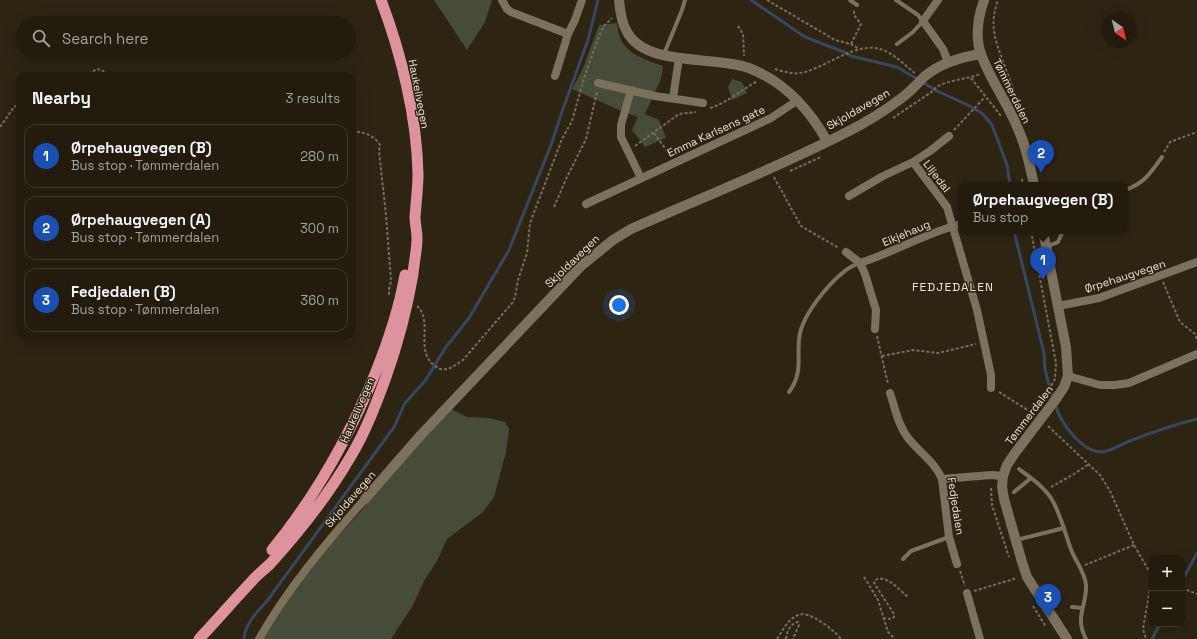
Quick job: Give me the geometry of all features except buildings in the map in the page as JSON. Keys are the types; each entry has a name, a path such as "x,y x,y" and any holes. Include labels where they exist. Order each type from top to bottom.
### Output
{"highway":[{"name":"Haukelivegen","path":"199,639 253,579 262,563 317,490 345,439 365,397 384,350 399,304 407,264 410,239 415,219 418,173 411,108 399,58 381,0"}],"street":[{"path":"502,0 503,4 511,12 568,34"},
{"path":"555,76 568,34 582,0"},
{"path":"619,0 626,29 634,42 648,51 664,55 742,65 758,72 783,86 798,100 814,120 827,141"},
{"path":"938,0 923,21 942,48 948,62"},
{"path":"981,54 978,26 980,10 984,0"},
{"name":"Skjoldavegen","path":"258,639 286,596 316,556 419,437 581,266 612,240 631,229 785,162 847,132 875,116 910,91 932,71 948,62 981,54"},
{"name":"Tømmerdalen","path":"981,54 1019,130 1033,182"},
{"path":"674,98 679,58"},
{"path":"598,83 703,103"},
{"path":"631,90 620,130 623,141 641,178"},
{"name":"Emma Karlsens gate","path":"586,204 771,118 798,100"},
{"path":"913,162 949,136"},
{"name":"Liljedal","path":"850,196 883,176 913,162 947,207 985,342 991,375 991,388"},
{"name":"Eikjehaug","path":"860,263 879,257 916,239 958,225"},
{"path":"1044,234 1066,347 1068,376 1100,385 1129,383 1197,354"},
{"path":"846,252 860,263 872,293 876,310 875,329"},
{"name":"Ørpehaugvegen","path":"1058,306 1099,298 1197,262"},
{"name":"Tømmerdalen","path":"1067,639 1028,577 1022,562 1002,487 1003,476 1015,453 1064,387 1068,376"},
{"name":"Fedjedalen","path":"890,394 901,427 907,437 932,463 942,479 949,537 957,564"},
{"path":"942,479 991,475 1003,476"},
{"path":"967,593 980,639"}],"lane":[{"path":"664,55 685,0"},
{"path":"850,0 857,5"},
{"path":"897,0 918,15 923,21 914,32 897,44"},
{"path":"1128,189 1136,186 1147,177 1162,157"},
{"path":"1046,247 1058,242 1062,234"},
{"path":"789,392 796,384 798,372 799,337 805,320 816,302 832,283 846,270 860,263"},
{"path":"1019,469 1045,491 1055,505 1079,568 1083,573 1086,584 1081,626 1086,639"},
{"path":"1014,492 1031,478"},
{"path":"1016,540 1064,528"},
{"path":"903,559 911,551 949,537"},
{"path":"1072,607 1082,608"}],"path":[{"path":"767,0 834,40 851,44 859,49"},
{"path":"995,68 1004,64 995,38 993,27 993,18 998,0"},
{"path":"851,44 861,24 854,12 857,5"},
{"path":"412,304 423,314 424,350 426,357 436,367 444,370 463,360 512,302 527,253 530,223 562,139 572,121 588,64 604,26 614,16 621,12"},
{"path":"738,26 743,34 744,53 742,65"},
{"path":"839,58 859,49 871,47 881,49 893,55 905,66 916,73"},
{"path":"91,72 97,69 104,72"},
{"path":"933,91 936,87 946,82 971,78 983,73"},
{"path":"971,78 1001,117"},
{"path":"554,207 586,139 595,103 598,83"},
{"path":"933,84 936,87"},
{"path":"731,97 745,88"},
{"path":"949,136 985,97"},
{"path":"0,128 16,106"},
{"path":"641,142 662,127"},
{"path":"356,131 374,138 380,145 379,150 391,281 389,297 394,299"},
{"path":"1162,157 1170,142 1197,132"},
{"path":"654,133 676,162"},
{"path":"1021,174 1022,182"},
{"path":"774,176 801,226 846,252"},
{"path":"1170,272 1172,277 1163,280 1180,322 1195,334 1197,339"},
{"path":"875,329 890,394"},
{"path":"882,356 913,350 938,353 985,342"},
{"path":"991,388 1033,413"},
{"path":"1044,421 1100,475 1110,492 1134,545 1149,571"},
{"path":"1045,491 1090,464"},
{"path":"1079,568 1134,545"},
{"path":"957,564 967,593 1017,578"},
{"path":"864,577 878,600 888,632 895,639"},
{"path":"883,618 891,619 894,617 894,614 874,583 875,580 879,578 886,579 908,597"},
{"path":"1185,589 1197,594"},
{"path":"1146,639 1143,628 1149,591"},
{"path":"777,639 788,622 802,614 807,615 827,626 836,632 841,639"},
{"path":"786,639 787,632 790,627 794,623 798,622 799,626 793,639"}],"green space":[{"path":"434,0 492,0 485,22 467,50"},
{"path":"617,23 621,39 630,51 643,59 663,66 661,79 645,114 659,120 666,138 645,147 632,130 638,117 572,89 583,68 599,25"},
{"path":"732,79 742,82 747,93 732,100 728,87"},
{"path":"449,408 467,417 489,418 505,422 509,429 506,452 494,497 483,512 447,539 437,561 424,581 413,605 391,639 255,639 321,555 361,511 389,474"}],"waterway":[{"path":"244,639 246,629 252,618 267,601 394,427 405,403 425,381 446,347 469,318 509,250 551,145 588,40 598,0"},
{"path":"751,0 805,37 851,56 897,67 937,91 970,106 983,114 992,125 1007,165 1010,182"},
{"path":"1015,234 1044,353 1045,370 1053,399"},
{"path":"1055,404 1072,435 1086,447 1094,451 1102,452 1111,450 1153,432 1197,419"},
{"path":"1185,575 1197,553"},
{"path":"1152,639 1158,627"}],"place":[{"name":"Ørpehaugvegen (A)","path":"1041,173"},
{"name":"Ørpehaugvegen (B)","path":"1043,280"},
{"name":"Fedjedalen (B)","path":"1048,617"}],"district":[{"name":"FEDJEDALEN","path":"953,287"}]}
